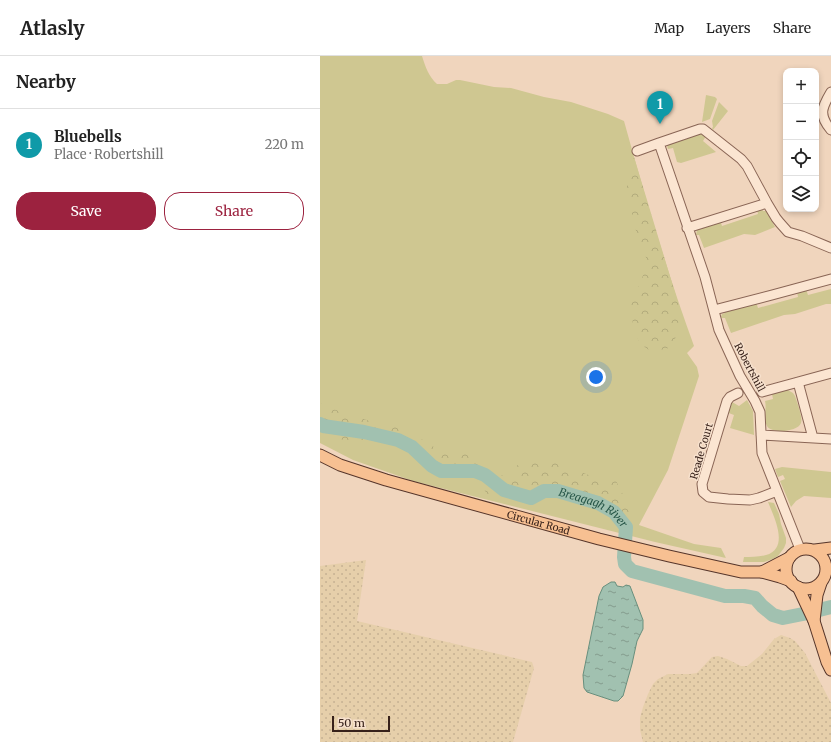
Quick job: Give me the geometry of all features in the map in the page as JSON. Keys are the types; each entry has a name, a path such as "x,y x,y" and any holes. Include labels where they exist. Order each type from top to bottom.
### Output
{"main road":[{"name":"Circular Road","path":"320,455 340,465 386,480 489,509 634,548 741,572 762,572 780,577 794,584"},
{"path":"831,548 815,550 800,549 792,554 787,563 788,577 803,598 814,618 827,662 831,670"},
{"path":"814,618 817,595 829,566 815,550"},
{"name":"Circular Road","path":"762,572 789,558"},
{"path":"794,584 808,589 821,583"}],"street":[{"path":"831,92 823,105 822,111 824,119 831,130"},
{"path":"637,151 703,129 748,166 766,203 788,232 831,248"},
{"name":"Robertshill","path":"659,144 705,277 719,330 740,376 760,412 762,453 800,549"},
{"path":"687,228 766,203"},
{"path":"714,310 831,279"},
{"name":"Robertshill","path":"762,392 831,373"},
{"path":"798,382 813,438"},
{"name":"Reade Court","path":"738,393 730,397 727,401 702,484 703,492 709,497 750,500 760,498 777,491"},
{"path":"761,435 831,439"}],"shaded area":[{"path":"366,560 357,621 532,662 534,668 513,742 320,742 320,566"},
{"path":"781,635 795,641 805,653 831,703 831,742 643,742 640,730 640,718 648,694 653,684 658,679 668,674 697,673 712,657 718,656 741,666 747,666 762,654 774,639"}],"green space":[{"path":"320,56 422,56 430,75 437,84 447,84 460,80 494,87 511,88 544,97 571,102 624,121 657,234 694,346 687,353 697,367 699,376 668,470 639,525 694,544 721,548 726,558 655,542 413,481 353,460 320,443"},
{"path":"706,95 717,99 710,119 702,122"},
{"path":"719,102 728,111 713,130 712,121"},
{"path":"700,133 706,136 703,141 716,152 681,163 677,162 673,148 668,149 667,146 670,142"},
{"path":"634,157 679,306 678,334 669,348 652,352 640,344 633,327 631,303 648,264 625,194"},
{"path":"762,208 763,211 766,211 775,227 755,235 744,234 704,248 699,235 696,235 697,230 720,220 722,226 758,214 757,210"},
{"path":"806,289 808,295 831,289 831,304 826,304 795,314 784,315 731,333 725,318 721,317 722,314 725,313 725,310 756,302 758,308 798,297 797,292"},
{"path":"786,389 795,396 801,414 801,423 799,426 790,430 779,431 769,429 765,417 765,401 773,399 772,394"},
{"path":"747,400 753,411 754,435 730,428 734,415 726,412 729,404 732,402 739,406"},
{"path":"320,403 333,409 379,424 385,421 431,444 438,452 452,456 463,450 473,453 488,470 511,479 514,467 520,464 563,460 570,468 605,483 615,479 630,508 627,521 607,504 591,497 572,492 545,488 522,493 487,494 479,482 472,477 464,467 432,470 428,467 411,441 392,435 378,439 355,441 336,439 320,432"},
{"path":"782,467 831,472 831,498 804,496 796,501 791,507 780,481 785,479 783,475 778,477 775,469"},
{"path":"768,502 774,503 779,514 786,538 784,548 778,556 773,559 764,562 743,562 744,557 758,557 766,555 773,551 777,546 779,539 778,532 774,516"}],"water":[{"path":"611,582 615,582 617,586 630,586 643,620 643,629 637,641 623,696 618,701 587,692 584,688 583,675 599,596 603,587"}],"waterway":[{"name":"Breagagh River","path":"320,424 323,426 364,432 398,440 412,447 432,466 441,471 475,471 485,475 504,490 531,498 544,491 558,491 598,503 614,512 626,527 624,557 625,564 632,571 725,596 744,596 755,598 773,615 783,618 831,607"}],"place":[{"name":"Bluebells","path":"660,124"}]}
